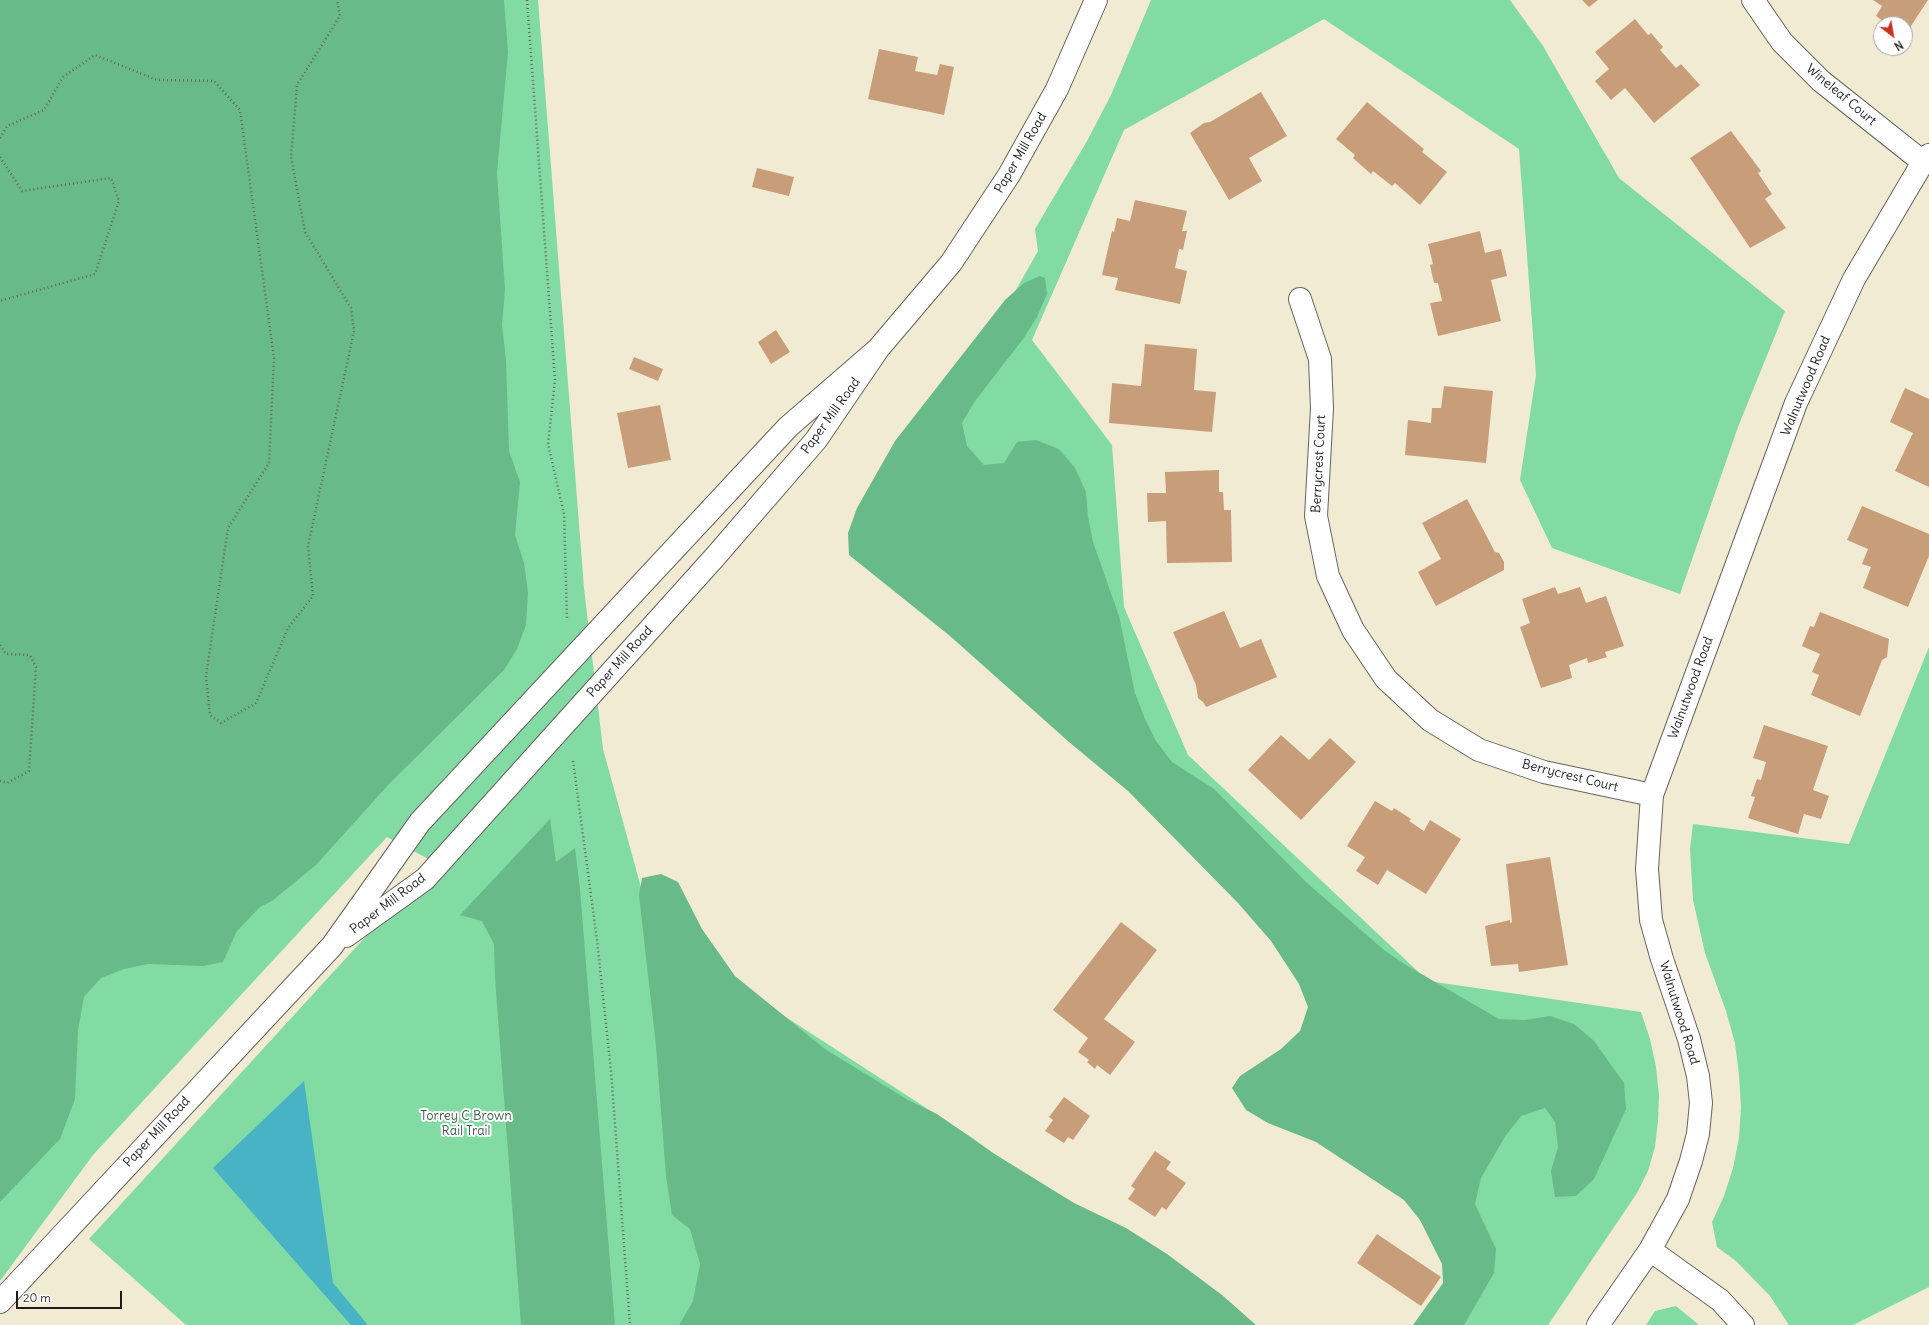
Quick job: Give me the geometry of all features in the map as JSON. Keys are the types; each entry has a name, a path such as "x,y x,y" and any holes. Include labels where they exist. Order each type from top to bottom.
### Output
{"main road":[{"name":"Paper Mill Road","path":"332,946 425,878 714,558 816,440 878,349 951,263 1009,175 1057,90 1096,0"},
{"name":"Wineleaf Court","path":"1753,0 1782,42 1821,81 1926,159"},
{"name":"Walnutwood Road","path":"1598,1325 1650,1250 1678,1199 1691,1161 1698,1134 1701,1103 1698,1076 1689,1038 1650,920 1647,869 1652,795 1796,403 1854,279 1926,159"},
{"name":"Berrycrest Court","path":"1300,299 1320,359 1322,408 1316,516 1328,576 1353,630 1386,679 1430,720 1480,750 1544,772 1652,795"},
{"name":"Paper Mill Road","path":"0,1302 332,946 420,822 788,427 878,349"},
{"path":"1650,1250 1720,1300 1743,1325"}],"path":[{"path":"0,138 7,126 44,110 63,77 95,55 156,80 214,81 240,110 274,358 269,463 228,528 206,676 210,715 221,723 256,703 288,628 313,596 308,546 354,332 351,308 305,232 291,157 297,85 340,16 337,0"},
{"path":"526,0 555,380 548,444 564,514 568,623"},
{"path":"0,157 22,190 112,178 119,201 95,274 0,301"},
{"path":"0,645 6,654 30,655 36,666 29,771 7,783 0,781"},
{"path":"572,756 597,940 611,1071 630,1325"}],"green space":[{"name":"Torrey C Brown Rail Trail","path":"0,0 538,0 584,588 603,749 653,931 971,1137 1230,1325 186,1325 89,1239 434,862 387,837 93,1155 0,1281"},
{"path":"0,0 504,0 508,52 497,173 505,290 502,325 506,360 509,451 520,482 515,535 524,563 528,592 526,625 517,649 504,670 389,784 316,865 272,901 260,907 237,931 223,962 203,966 148,964 124,969 101,978 84,997 78,1030 75,1099 60,1139 0,1202"},
{"path":"1151,0 1510,0 1543,46 1619,178 1785,311 1738,427 1680,594 1552,548 1520,480 1536,375 1519,149 1324,19 1124,130 1032,340 1112,445 1124,607 1188,755 1428,981 1641,1012 1650,1039 1656,1067 1659,1095 1655,1147 1648,1171 1637,1193 1548,1325 1417,1325 1470,1248 1273,883 863,560 1038,251 1035,229 1087,141 1111,95"},
{"path":"1040,276 1045,278 1047,294 1037,317 1023,339 975,401 962,423 967,446 984,465 1004,463 1017,442 1036,440 1059,449 1075,468 1086,492 1088,517 1093,542 1119,616 1135,693 1145,719 1156,741 1172,762 1214,789 1306,882 1384,950 1406,965 1499,1019 1525,1020 1550,1016 1574,1024 1594,1041 1624,1083 1626,1109 1594,1179 1576,1196 1555,1197 1551,1171 1558,1147 1555,1122 1545,1108 1521,1116 1506,1135 1481,1178 1475,1204 1496,1249 1494,1273 1464,1325 1413,1325 1443,1283 1442,1264 1420,1220 1404,1200 1316,1142 1268,1123 1246,1110 1232,1088 1240,1076 1281,1049 1300,1031 1308,1007 1299,984 1271,941 1238,903 1128,791 1069,742 950,636 849,555 848,533 857,508 895,441 1005,300 1024,283"},
{"path":"1929,647 1929,1287 1853,1325 1789,1325 1770,1296 1736,1261 1717,1247 1712,1222 1724,1196 1733,1168 1739,1138 1741,1107 1735,1043 1726,1011 1705,953 1693,900 1690,849 1693,824 1849,844"},
{"path":"550,819 556,862 575,848 580,889 615,1325 521,1325 495,978 494,944 482,921 460,915"},
{"path":"661,874 678,882 702,929 735,976 825,1049 908,1100 937,1114 993,1153 1074,1203 1126,1228 1167,1254 1222,1295 1256,1325 679,1325 693,1301 700,1264 690,1229 672,1215 666,1176 656,1046 639,895 642,878"},
{"path":"1676,1306 1699,1325 1646,1325 1655,1311"}],"water":[{"path":"304,1081 333,1283 367,1324 366,1325 351,1325 213,1168"}],"building":[{"path":"1582,0 1598,0 1589,7"},
{"path":"1873,0 1928,0 1913,23 1913,16 1876,16 1882,6"},
{"path":"1635,19 1648,35 1651,33 1663,47 1660,50 1676,68 1681,64 1700,85 1654,123 1625,88 1611,100 1595,81 1609,69 1595,52"},
{"path":"879,49 918,57 915,71 937,75 940,64 954,67 944,115 868,99"},
{"path":"1261,92 1287,136 1249,158 1262,181 1229,200 1190,133 1204,123 1210,122"},
{"path":"1367,102 1424,149 1422,152 1447,172 1420,205 1395,183 1392,186 1373,171 1371,174 1353,158 1355,155 1336,139"},
{"path":"1731,131 1761,171 1758,173 1772,194 1765,199 1786,228 1750,248 1690,158"},
{"path":"757,168 794,177 789,196 752,187"},
{"path":"1135,200 1187,211 1182,231 1187,231 1183,250 1179,249 1175,268 1187,271 1180,304 1115,290 1118,278 1102,275 1112,231 1114,232 1117,218 1130,221"},
{"path":"1480,231 1485,253 1501,249 1507,276 1491,280 1501,321 1438,336 1430,303 1442,301 1438,283 1434,283 1430,265 1433,264 1428,244"},
{"path":"776,330 790,352 771,364 758,342"},
{"path":"1145,344 1197,349 1194,390 1216,392 1212,432 1109,423 1112,383 1141,386"},
{"path":"634,357 663,369 658,381 629,369"},
{"path":"1444,386 1493,391 1486,463 1405,455 1408,420 1431,423 1432,408 1441,408"},
{"path":"1905,388 1929,399 1929,487 1895,471 1913,433 1890,422"},
{"path":"660,405 671,460 628,468 617,413"},
{"path":"1219,470 1219,492 1223,492 1224,510 1231,510 1232,562 1167,563 1166,521 1148,522 1147,493 1166,493 1165,472"},
{"path":"1467,499 1495,552 1499,553 1504,562 1504,570 1436,606 1418,572 1441,559 1422,523"},
{"path":"1862,506 1929,534 1929,556 1908,607 1863,588 1871,567 1862,564 1868,549 1847,540"},
{"path":"1555,587 1558,594 1580,587 1586,603 1606,596 1624,646 1605,652 1607,657 1588,663 1587,658 1569,665 1572,678 1541,688 1520,627 1530,623 1522,599"},
{"path":"1224,611 1240,648 1261,639 1277,677 1206,707 1198,698 1196,685 1173,632"},
{"path":"1820,612 1889,639 1887,657 1882,660 1860,716 1811,695 1819,675 1812,672 1820,654 1802,646 1810,626 1814,627"},
{"path":"1764,725 1828,746 1813,790 1829,796 1821,819 1804,814 1798,834 1748,818 1755,797 1751,796 1757,779 1761,780 1766,762 1753,758"},
{"path":"1281,735 1309,760 1330,738 1356,762 1301,820 1248,770"},
{"path":"1375,801 1392,811 1394,808 1411,819 1409,821 1424,831 1430,820 1461,839 1426,894 1387,870 1378,885 1356,871 1365,857 1347,846"},
{"path":"1550,857 1568,965 1519,972 1518,964 1491,966 1485,926 1510,920 1510,923 1512,922 1506,864"},
{"path":"1121,922 1157,950 1104,1019 1135,1042 1110,1075 1097,1065 1095,1069 1087,1062 1089,1060 1078,1052 1088,1038 1053,1010"},
{"path":"1064,1097 1090,1116 1073,1140 1068,1137 1064,1143 1045,1131 1053,1120 1049,1117"},
{"path":"1155,1151 1171,1162 1166,1169 1186,1183 1166,1210 1162,1207 1155,1217 1128,1199 1135,1189 1131,1186"},
{"path":"1377,1234 1441,1277 1421,1306 1357,1263"}]}
